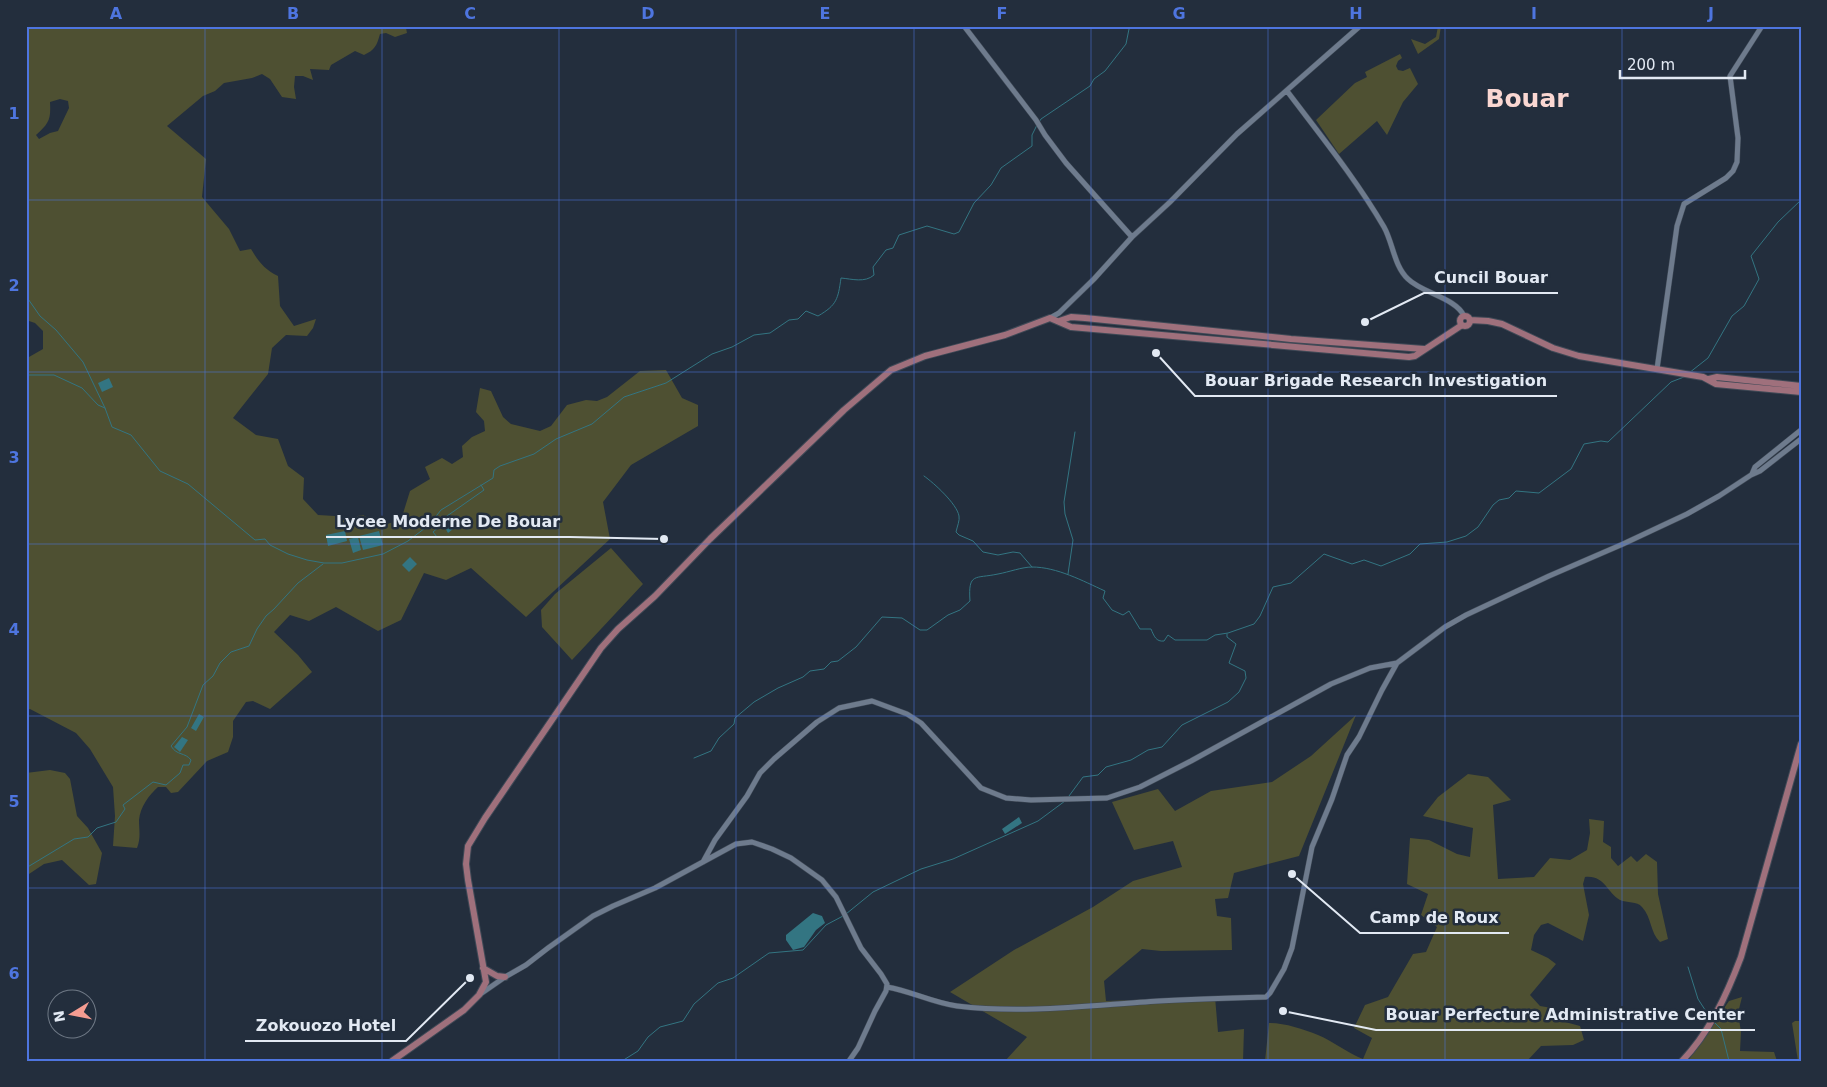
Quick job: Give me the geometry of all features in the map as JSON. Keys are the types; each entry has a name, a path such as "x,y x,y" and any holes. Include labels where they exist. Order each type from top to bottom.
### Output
{"main road":[{"path":"1462,325 1460,321 1464,316 1468,316 1470,320 1502,324 1553,348 1579,356 1687,374 1708,379 1716,384 1801,392"},
{"path":"1059,321 1071,317 1424,349"},
{"path":"392,1061 464,1010 479,995 486,982 468,880 466,864 468,846 489,811 601,648 618,629 655,596 844,410 891,370 925,356 1005,334 1050,318 1071,327 1409,357 1415,356 1462,325 1466,326 1470,320"},
{"path":"1124,332 1125,323"},
{"path":"1354,352 1355,344"},
{"path":"1708,379 1717,377 1801,386"},
{"path":"1682,1061 1709,1026 1729,989 1742,957 1801,744"},
{"path":"483,968 497,976 505,977"}],"street":[{"path":"964,26 1041,126 1045,135 1066,163 1132,237"},
{"path":"1050,318 1059,313 1094,279 1132,237 1170,202 1237,134 1360,26"},
{"path":"1657,369 1677,226 1684,204 1726,178 1733,171 1737,162 1738,138 1730,76 1762,26"},
{"path":"1287,91 1366,199 1386,230 1398,264 1406,277 1417,286 1458,307 1464,316"},
{"path":"1751,475 1755,467 1801,430"},
{"path":"887,987 956,1006 1021,1010 1160,1001 1266,997 1284,969 1292,948 1312,847 1332,799 1347,755 1360,737 1397,663 1445,627 1466,615 1548,576 1688,514 1760,471 1801,439"},
{"path":"703,862 760,773 817,722 839,708 872,701 907,714 921,723 981,788 1006,798 1025,800 1095,799 1107,798 1140,787 1331,684 1370,668 1397,663"},
{"path":"479,995 526,965 593,916 655,888 736,844 752,842 792,858 822,880 836,897 854,936 882,974 887,987 858,1048 849,1061"}],"green space":[{"path":"26,26 411,26 406,28 407,33 395,37 386,33 380,34 377,44 371,51 364,55 355,51 331,65 329,70 310,69 313,80 303,76 295,76 296,99 282,97 270,79 262,74 252,78 224,83 215,91 203,96 167,126 206,159 202,197 229,229 240,251 251,249 262,265 278,276 280,306 294,326 316,319 313,328 307,336 286,335 272,348 268,374 233,418 256,435 278,439 288,466 304,478 303,499 318,515 352,517 363,515 380,526 401,520 410,491 430,479 425,467 442,458 452,464 463,457 462,446 472,437 485,431 484,421 476,412 480,388 491,391 503,417 511,424 540,431 551,426 567,405 586,400 597,401 607,397 640,371 666,370 682,398 698,405 698,426 631,465 603,502 610,539 526,617 471,568 446,580 424,573 401,620 378,631 336,607 309,621 290,615 274,632 298,655 312,672 270,709 253,701 246,702 233,721 233,737 228,752 207,761 178,792 171,793 166,787 158,787 148,798 141,810 137,848 113,846 115,816 113,787 90,749 76,733 30,709 26,710 26,355 29,357 43,349 43,331 35,323 26,320","holes":["60,99 68,101 69,108 58,131 39,139 36,135 48,121 50,102"]},
{"path":"1438,26 1441,26 1439,39 1418,54 1411,39 1425,44 1436,37"},
{"path":"1400,54 1402,58 1396,66 1398,70 1403,71 1410,68 1418,84 1403,102 1387,135 1377,121 1339,154 1316,120 1355,83 1367,77 1365,72"},
{"path":"611,548 643,584 572,660 542,627 541,610 555,594"},
{"path":"1356,715 1299,856 1234,873 1228,898 1215,899 1217,916 1231,918 1232,950 1161,951 1142,949 1104,981 1106,1001 1215,997 1218,1032 1244,1029 1243,1061 1005,1061 1027,1037 950,992 1014,950 1093,907 1133,881 1182,867 1173,841 1134,850 1112,802 1158,789 1175,811 1211,791 1272,782 1311,756"},
{"path":"50,770 65,773 70,779 77,816 88,828 102,853 96,884 89,885 62,860 44,864 26,876 26,773"},
{"path":"1468,774 1488,777 1511,800 1493,805 1498,879 1534,877 1550,858 1570,860 1587,850 1590,833 1589,819 1604,821 1603,842 1611,847 1611,858 1618,866 1631,856 1637,862 1646,854 1657,862 1658,894 1668,939 1660,942 1648,916 1640,905 1620,900 1597,879 1585,877 1583,884 1589,915 1583,941 1548,923 1541,925 1534,935 1531,950 1556,964 1530,995 1540,1006 1552,1008 1554,1019 1580,1026 1584,1040 1573,1045 1541,1046 1527,1061 1265,1061 1269,1023 1288,1025 1312,1033 1363,1059 1372,1038 1354,1028 1365,1005 1388,997 1413,954 1426,952 1437,927 1421,915 1428,894 1407,884 1410,838 1429,840 1457,854 1470,857 1473,828 1423,816 1438,797"},
{"path":"1742,997 1738,1013 1741,1032 1740,1051 1774,1052 1777,1061 1688,1061 1729,1001"},
{"path":"1801,1021 1801,1061 1798,1061 1792,1023"}],"water":[{"path":"109,378 113,387 102,392 98,383"},
{"path":"453,518 458,525 448,533 444,526"},
{"path":"345,531 347,541 328,546 326,535"},
{"path":"379,531 383,545 363,550 359,536"},
{"path":"358,537 361,550 353,553 349,539"},
{"path":"410,557 417,564 409,572 402,565"},
{"path":"199,714 204,717 196,731 191,728"},
{"path":"182,737 188,740 180,752 174,747"},
{"path":"1019,817 1022,823 1005,834 1002,829"},
{"path":"813,913 822,916 825,923 816,930 804,947 793,950 786,940 786,935"}],"waterway":[{"path":"1039,122 1090,86 1094,79 1105,71 1126,44 1129,29 1133,26"},
{"path":"26,296 40,316 56,330 83,362 112,427 131,435 160,471 188,484 255,540 265,539 270,545 288,554 307,560 324,563 342,563 383,554 408,541 429,525 441,510 493,478 494,470 534,454 556,439 592,424 624,397 666,383 712,354 732,347 754,335 770,333 789,320 798,319 806,311 818,316 836,301 841,278 863,280 874,275 873,267 886,250 893,248 899,235 927,226 954,234 959,232 974,203 991,185 1001,168 1032,146 1032,135 1037,125"},
{"path":"1689,373 1708,358 1732,316 1744,306 1759,279 1751,256 1778,222 1801,200"},
{"path":"26,375 54,375 82,388 98,405 105,408"},
{"path":"694,758 711,751 719,738 734,724 735,718 754,702 778,688 803,677 810,671 824,669 831,662 838,661 856,647 882,617 902,618 920,630 927,630 948,615 960,610 970,601 970,585 975,578 979,577 1028,567 1051,569 1060,572 1105,591 1103,598 1112,610 1123,615 1129,611 1140,629 1151,629 1159,641 1164,641 1168,635 1175,640 1207,640 1215,635 1228,633 1254,624 1260,616 1273,587 1291,583 1324,554 1352,564 1364,560 1381,566 1410,554 1420,544 1447,542 1466,536 1478,527 1493,505 1499,500 1509,498 1516,491 1539,493 1571,469 1584,444 1601,441 1608,442 1671,382 1684,377"},
{"path":"1068,574 1073,540 1065,514 1064,502 1075,432"},
{"path":"924,476 944,494 957,511 959,519 956,532 959,535 973,541 983,552 998,555 1013,552 1020,553 1032,567"},
{"path":"437,537 433,532 440,526 437,523 484,490 481,485"},
{"path":"26,868 74,839 88,837 97,828 116,822 125,809 123,805 153,782 166,785 180,773 183,765 189,765 191,760 171,746 187,727 203,685 213,676 220,663 231,652 249,646 266,616 298,583 323,564"},
{"path":"1069,796 1083,777 1098,775 1106,767 1131,760 1148,750 1162,747 1182,725 1228,702 1239,692 1246,678 1245,671 1229,663 1236,644 1227,637 1227,634"},
{"path":"846,914 873,892 921,869 953,859 1038,821 1065,801"},
{"path":"622,1061 638,1051 648,1037 660,1027 683,1021 694,1004 718,983 733,978 769,953 803,950 826,925 843,916"},
{"path":"1688,967 1698,999 1711,1019"},
{"path":"1714,1022 1721,1029 1729,1061"}],"place":[{"name":"Cuncil Bouar","path":"1365,322"},
{"name":"Bouar Brigade Research Investigation","path":"1156,353"},
{"name":"Lycee Moderne De Bouar","path":"664,539"},
{"name":"Camp de Roux","path":"1292,874"},
{"name":"Zokouozo Hotel","path":"470,978"},
{"name":"Bouar Perfecture Administrative Center","path":"1283,1011"}],"district":[{"name":"Bouar","path":"1527,98"}]}
